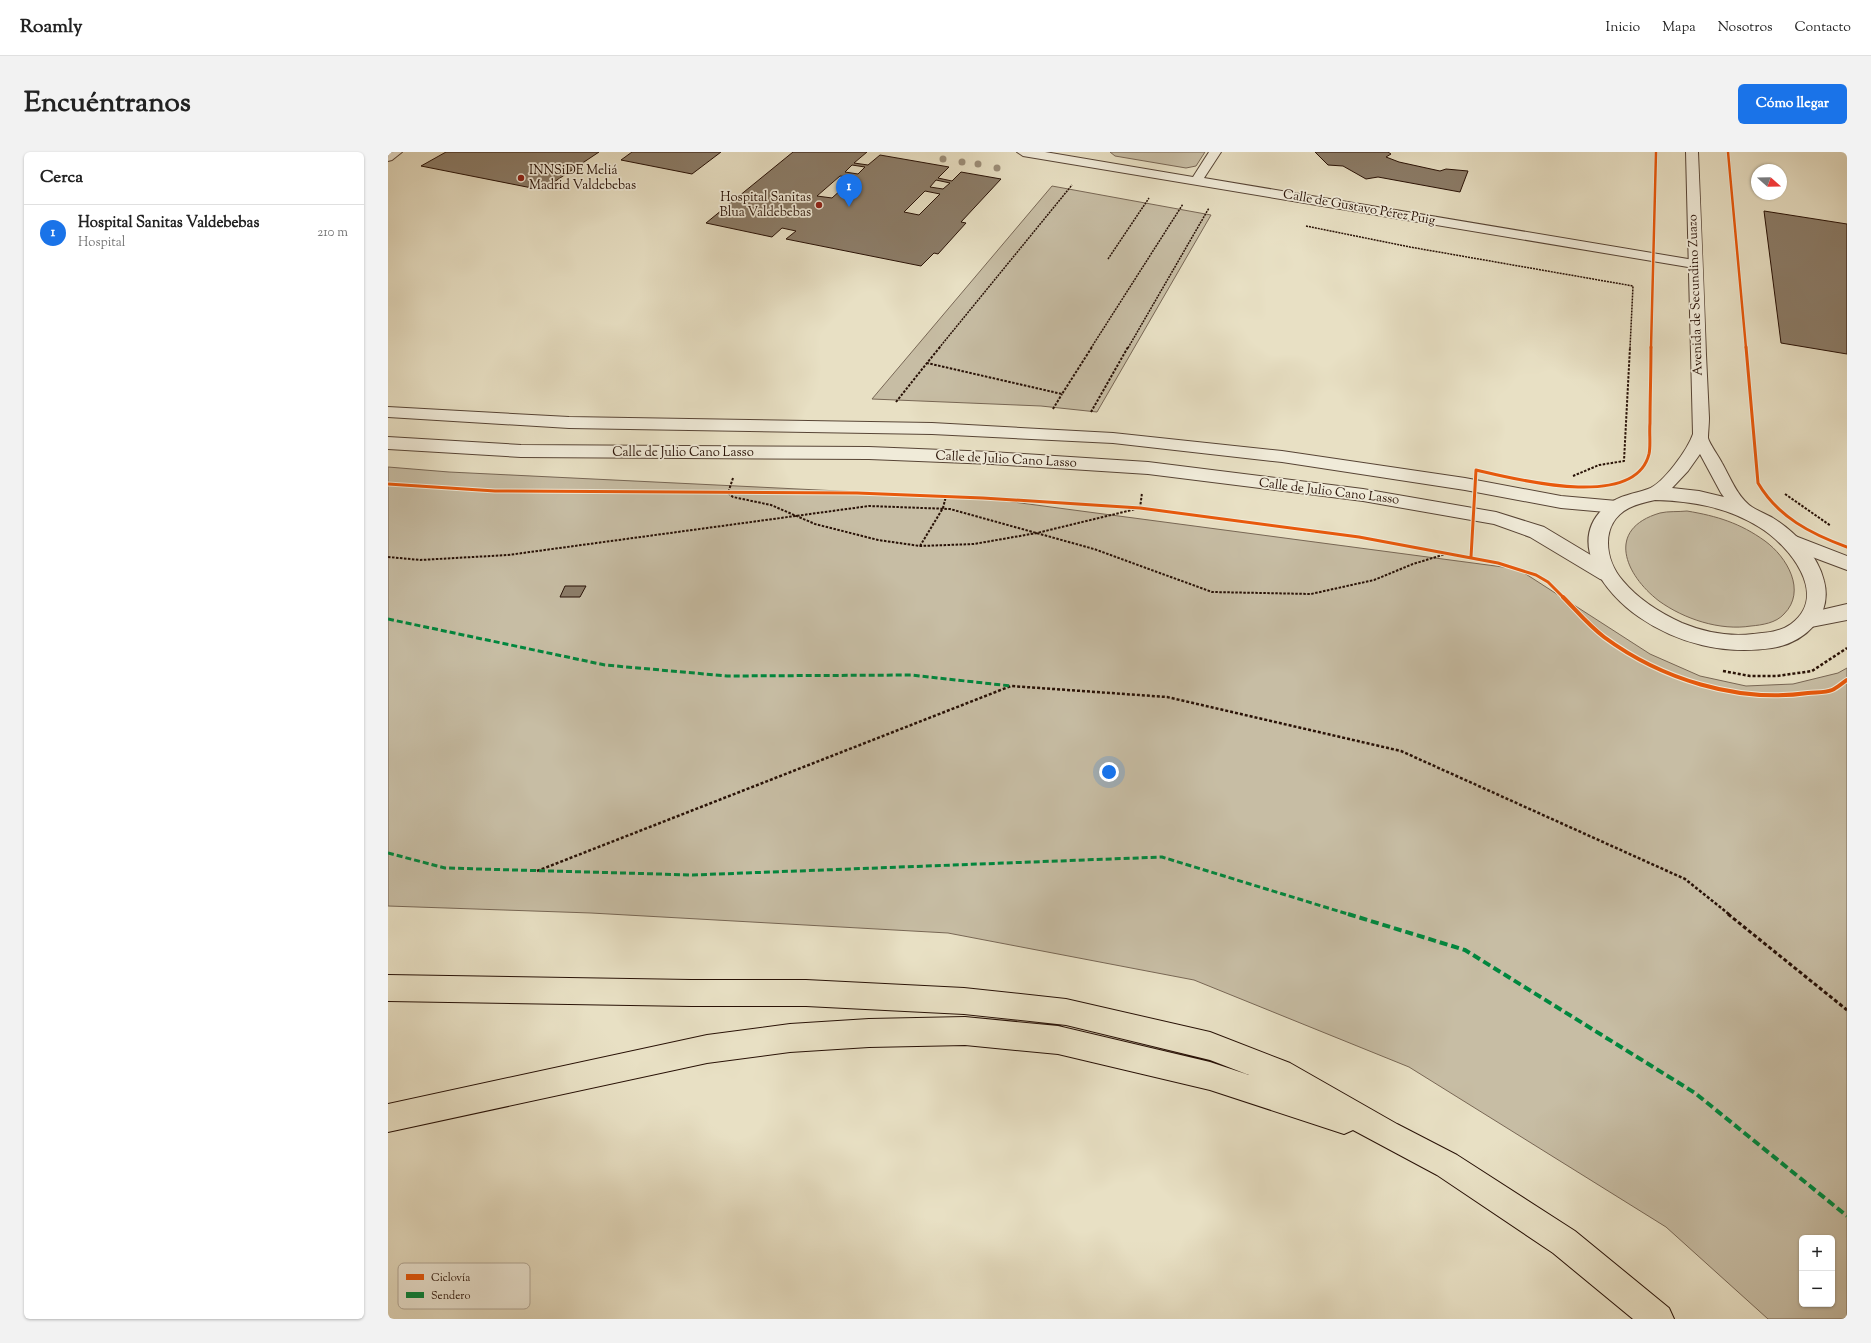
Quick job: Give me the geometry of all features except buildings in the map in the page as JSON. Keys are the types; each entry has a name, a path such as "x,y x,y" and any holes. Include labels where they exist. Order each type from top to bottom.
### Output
{"highway":[{"path":"388,988 691,993 806,993 964,1001 1066,1012 1210,1046 1280,1072 1387,1134 1447,1166 1564,1242 1658,1319"},
{"path":"388,1118 707,1048 790,1038 869,1033 965,1031 1058,1040 1210,1076 1387,1134"}],"street":[{"path":"388,157 396,152"},
{"name":"Calle de Gustavo Pérez Puig","path":"1023,152 1694,264"},
{"path":"1093,164 1102,152"},
{"path":"1196,181 1215,152"},
{"name":"Avenida de Secundino Zuazo","path":"1692,152 1700,438 1730,493 1743,510"},
{"name":"Calle de Julio Cano Lasso","path":"388,412 472,420 568,423 893,426 1112,438 1293,458 1495,489 1563,502 1617,507"},
{"path":"1655,494 1671,480 1687,460 1700,438"},
{"name":"Calle de Julio Cano Lasso","path":"388,442 529,451 869,453 992,458 1148,468 1363,495 1496,518 1537,532 1607,574"},
{"path":"1655,494 1683,494 1713,500 1743,510 1768,524 1790,541 1806,561 1816,581 1818,601 1811,619 1793,635 1764,643 1729,643 1692,635 1656,619 1627,598 1607,574 1599,554 1598,536 1604,520 1617,507 1634,499 1655,494"},
{"path":"1790,541 1847,563"},
{"path":"1811,619 1847,612"}],"path":[{"path":"894,406 927,363 1073,184"},
{"path":"1108,259 1150,198"},
{"path":"1050,413 1183,203"},
{"path":"1088,416 1209,208 1216,209"},
{"path":"1304,226 1410,247 1633,286 1624,461"},
{"path":"927,363 1062,394"},
{"path":"726,478 740,478"},
{"path":"728,492 733,478"},
{"path":"720,492 736,492"},
{"path":"728,492 733,497 771,505 798,515 815,524 878,540 920,546 974,544 1037,533 1140,508"},
{"path":"1140,508 1142,493 1145,493"},
{"path":"1785,494 1827,522 1835,531"},
{"path":"939,496 954,497"},
{"path":"920,546 943,508 946,496"},
{"path":"388,557 420,560 508,555 869,506 950,509 1094,549 1212,592 1311,594 1374,580 1413,564 1449,553"},
{"path":"1124,507 1147,509"},
{"path":"1434,550 1457,554"},
{"path":"537,871 1011,686 1166,697 1401,750 1685,879 1847,1010"}],"shaded area":[{"path":"1110,152 1205,152 1196,166 1186,168 1115,156"},
{"path":"1052,186 1211,215 1097,412 1041,406 872,399"},
{"path":"388,467 449,472 983,498 1518,569 1650,654 1700,676 1746,686 1793,684 1838,673 1847,668 1847,1319 1768,1319 1666,1227 1409,1067 1194,980 948,933 591,913 388,906"},
{"path":"1687,511 1728,521 1756,535 1773,548 1787,565 1794,585 1794,595 1791,605 1781,617 1769,623 1755,626 1727,627 1703,622 1680,613 1659,601 1637,579 1630,566 1626,553 1627,541 1632,530 1643,520 1660,513"}],"marked path":[{"path":"388,619 605,665 727,676 911,675 1011,686"},
{"path":"388,853 445,868 693,875 1162,857 1465,950 1695,1093 1847,1216"}],"cycle path":[{"path":"1471,557 1476,470 1544,484 1572,487 1599,487 1622,482 1639,472 1649,454 1656,152"},
{"path":"1728,152 1758,483 1765,495 1784,515 1821,537 1847,547"},
{"path":"388,484 495,491 857,493 983,498 1140,508 1359,537 1498,563 1536,575 1548,582 1581,618 1604,637 1632,655 1674,676 1710,687 1757,695 1789,696 1832,690 1847,680"}],"place":[{"name":"INNSiDE Meliá Madrid Valdebebas","path":"521,178"},
{"name":"Hospital Sanitas Blua Valdebebas","path":"819,205"},
{"name":"Hospital Sanitas Valdebebas","path":"849,207"}]}
